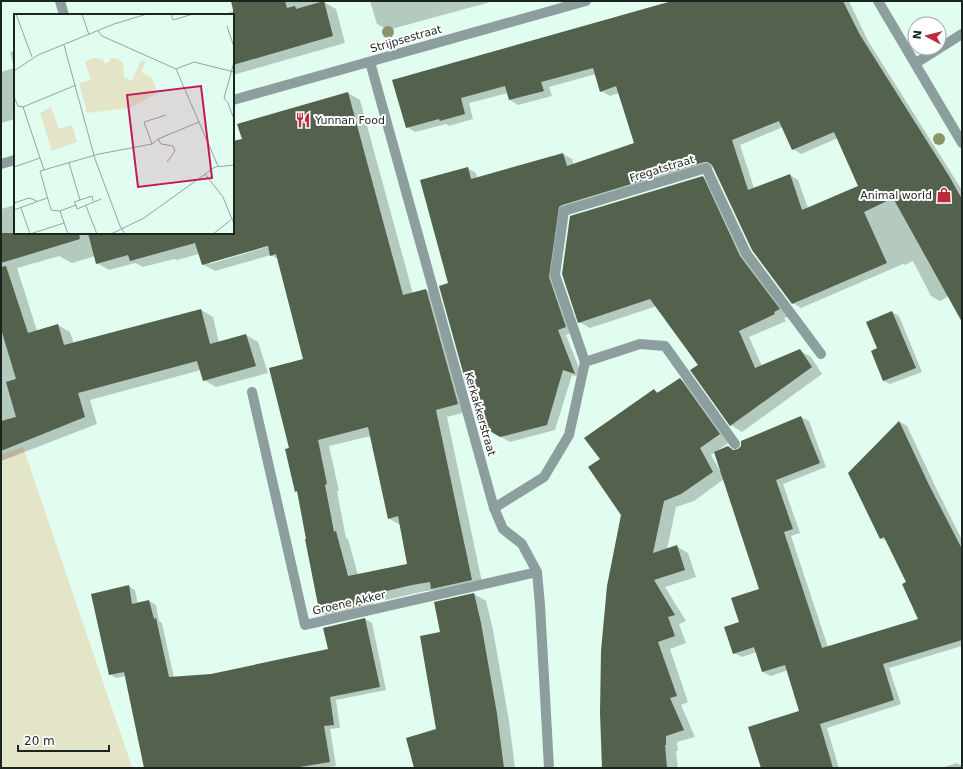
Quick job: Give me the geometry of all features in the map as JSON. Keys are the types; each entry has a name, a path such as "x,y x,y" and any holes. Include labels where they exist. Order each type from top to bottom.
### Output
{"street":[{"path":"60,1 64,14"},
{"name":"Strijpsestraat","path":"234,100 586,1"},
{"path":"878,1 962,143"},
{"path":"916,63 962,34"},
{"name":"Kerkakkerstraat","path":"370,62 494,508 503,529 522,544 537,572 549,768"},
{"path":"1,164 14,160"},
{"name":"Fregatstraat","path":"585,362 555,275 564,211 706,168 746,253 821,354"},
{"path":"494,508 544,477 569,435 585,362 640,344 665,346 735,444"},
{"name":"Groene Akker","path":"252,392 305,625 537,572"}],"green space":[{"path":"23,447 132,768 1,768 1,454"}],"building":[{"path":"231,1 285,1 287,8 295,6 296,9 324,1 333,36 234,65 233,10"},
{"path":"672,1 843,1 860,35 962,199 962,322 893,198 864,212 887,263 792,304 752,250 712,165 708,162 704,162 559,207 549,277 566,327 558,330 575,374 563,370 547,425 500,437 488,430 479,399 471,401 439,286 448,283 420,180 468,167 471,179 563,153 567,166 634,143 616,86 600,92 593,68 541,82 544,91 509,100 505,86 461,98 465,114 406,128 392,80","holes":["779,121 792,150 834,132 858,186 802,210 790,174 748,190 732,140"]},
{"path":"348,92 403,295 426,289 458,404 436,410 472,580 431,589 430,582 412,585 361,597 363,605 320,615 297,491 295,492 285,449 289,448 269,368 303,359 276,254 270,256 268,246 202,265 195,243 130,261 128,255 96,264 88,234 234,234 234,141 242,139 237,124","holes":["368,427 388,519 398,516 407,564 348,576 336,531 334,532 325,485 327,484 318,440"]},
{"path":"703,176 740,256 780,309 774,312 775,314 739,331 755,368 800,349 812,367 730,426 690,370 698,365 650,299 578,323 562,274 570,216"},
{"path":"1,233 79,234 80,239 1,263"},
{"path":"6,266 28,333 58,324 64,345 201,309 210,344 246,334 256,366 203,381 197,361 78,393 85,417 1,451 1,421 16,417 6,382 16,379 1,329 1,267"},
{"path":"892,311 916,368 883,381 871,351 877,348 866,322"},
{"path":"680,378 720,434 700,448 713,472 681,494 664,501 653,553 677,545 685,570 654,580 675,615 668,617 675,636 658,642 677,696 670,698 684,730 666,736 665,745 667,768 602,768 600,713 601,651 607,586 621,515 588,467 600,459 584,438 654,389 657,393"},
{"path":"801,416 820,463 776,480 793,529 784,532 822,648 918,619 902,584 906,582 884,537 880,539 848,473 899,421 929,485 962,549 962,640 883,664 894,700 820,724 833,768 761,768 748,727 799,711 785,665 762,672 754,647 733,654 724,627 739,622 731,598 759,589 714,452 728,446 733,450 738,449 741,446 741,441"},
{"path":"129,585 132,604 149,600 154,619 156,618 169,677 211,674 328,649 323,628 365,618 380,687 330,697 334,725 324,726 330,762 294,768 144,768 124,672 109,675 91,594"},
{"path":"474,593 481,623 497,714 504,768 414,768 406,738 436,729 420,636 440,632 434,602"}],"place":[{"name":"Yunnan Food","path":"303,120"},
{"name":"Animal world","path":"944,195"}]}
